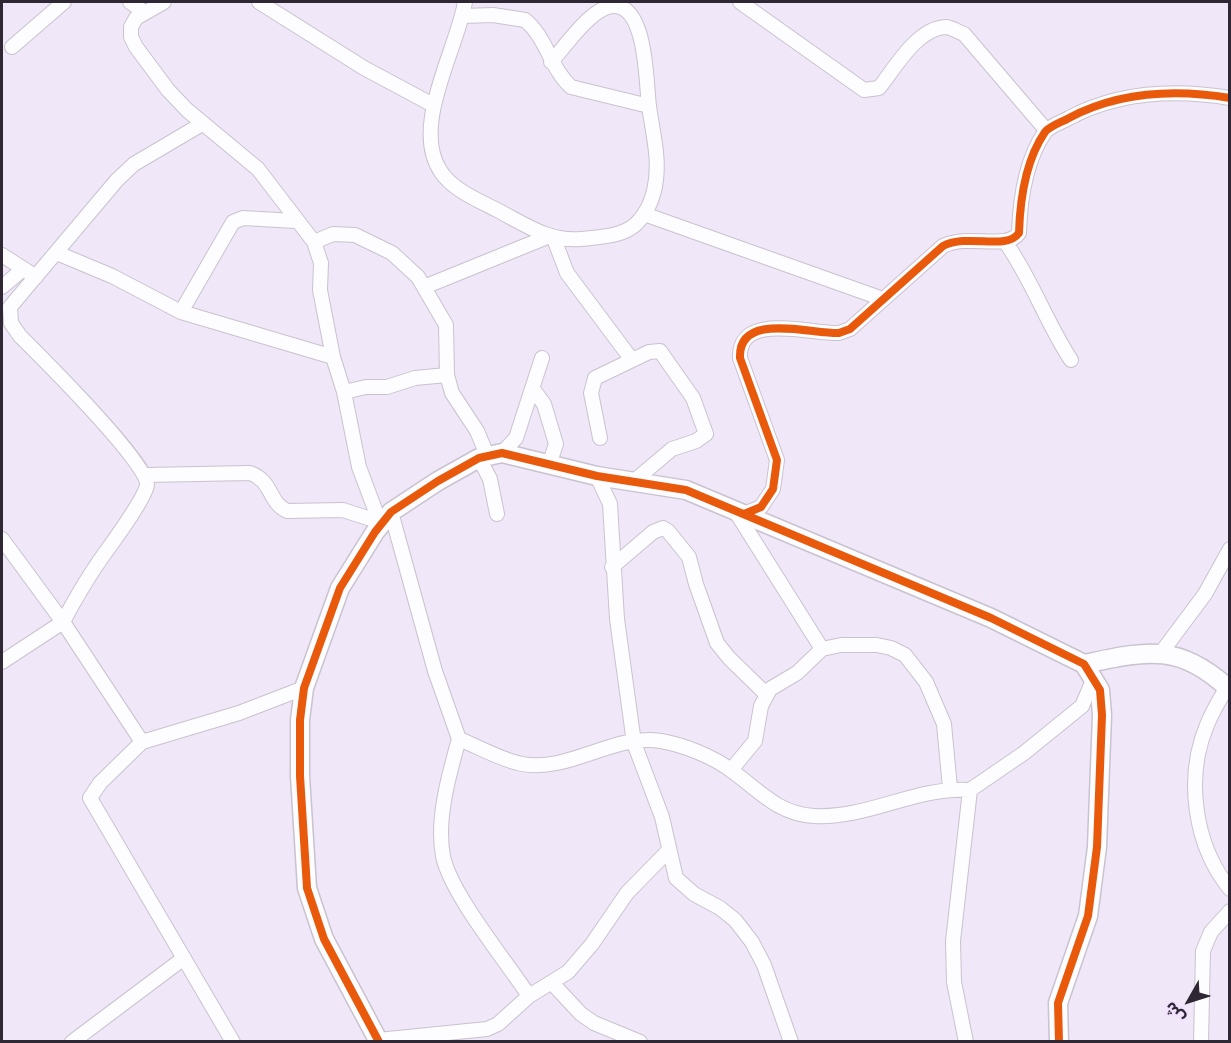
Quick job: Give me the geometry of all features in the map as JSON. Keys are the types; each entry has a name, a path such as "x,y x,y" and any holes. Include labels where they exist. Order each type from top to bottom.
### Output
{"street":[{"path":"12,47 64,2"},
{"path":"130,2 144,12"},
{"path":"164,2 144,12 131,27 131,37 136,47 168,90 202,124 252,163 314,242 321,263 320,290 333,357 344,392 359,467 382,522 459,739 449,775 441,836 443,858 469,909 530,996"},
{"path":"259,2 364,68 433,105"},
{"path":"465,2 463,16 433,105 430,132 440,172 458,189 551,238 567,273 632,360"},
{"path":"740,2 864,90 879,88 920,39 931,31 947,27 964,34 1046,130"},
{"path":"424,287 551,238 577,239 620,233 635,225 644,214 654,193 657,164 645,54 636,26 625,9 616,6 599,10 551,62"},
{"path":"463,16 493,15 525,20 542,40 551,62 571,87 649,106"},
{"path":"739,512 761,507 773,489 777,460 740,358 742,342 754,331 767,329 839,333 850,329 921,264 951,242 973,239 1006,243 1019,233 1023,191 1030,162 1046,130 1101,104 1131,96 1169,93 1230,98"},
{"path":"2,662 63,622 76,595 147,486 146,475 125,447 20,336 11,323 10,308 117,180 134,164 202,124"},
{"path":"644,214 883,299"},
{"path":"181,312 233,222 243,218 295,220"},
{"path":"314,242 333,234 355,235 392,253 408,265 424,287 446,325 447,375 452,393 477,431 489,455 490,479 497,514"},
{"path":"1006,243 1030,279 1047,321 1071,360"},
{"path":"57,253 112,276 181,312 333,357"},
{"path":"2,255 36,277"},
{"path":"2,287 22,270"},
{"path":"600,438 592,403 592,384 602,373 650,352 660,351 693,398 706,430 701,438 672,449 656,460 634,481"},
{"path":"542,358 516,438 489,455 438,481 382,522 340,588 304,688 300,720 300,776 307,888 324,939 378,1041 487,1029 498,1024 530,996 552,983 575,964 592,944 627,893 669,850"},
{"path":"344,392 366,387 387,387 415,378 447,375"},
{"path":"533,389 544,404 556,444 550,462"},
{"path":"489,455 550,462 597,476 686,490 991,618 1089,671 1100,690 1102,715 1097,847 1088,916 1058,1003 1059,1041"},
{"path":"146,475 250,473 264,479 275,500 287,511 343,510 382,522"},
{"path":"597,476 610,504 612,567 634,743 662,817 676,878 682,885 735,920 752,942 764,965 791,1041"},
{"path":"739,512 822,649"},
{"path":"612,567 653,532 663,528 668,531 689,557 717,643 736,666 766,694"},
{"path":"2,539 63,622 142,742"},
{"path":"1161,653 1205,594 1230,549"},
{"path":"731,770 755,741 761,706 766,694 777,683 797,673 822,649 841,645 877,645 891,648 905,655 926,682 944,724 950,788"},
{"path":"1089,671 1136,653 1161,653 1189,660 1228,689 1207,724 1196,782 1200,833 1213,866 1230,889"},
{"path":"459,739 523,764 552,763 634,743 659,741 681,746 731,770 785,811 811,816 836,817 858,814 950,788 970,790 1024,753 1082,706 1089,671"},
{"path":"233,1041 129,863 91,804 91,793 142,742 238,713 304,688"},
{"path":"966,1041 954,982 953,941 970,790"},
{"path":"1201,1041 1203,951 1210,932 1230,911"},
{"path":"72,1041 184,958"},
{"path":"552,983 581,1014 594,1023 640,1041"}],"cycle path":[{"path":"744,514 761,507 773,489 777,460 740,358 742,343 751,334 778,328 839,333 850,329 943,246 953,242 996,242 1013,238 1019,233 1022,194 1028,168 1038,143 1045,132 1056,124 1088,109 1147,95 1189,94 1230,98"},
{"path":"379,1042 324,939 307,888 300,776 300,720 304,688 340,588 375,532 391,512 438,481 479,458 502,453 597,476 686,490 991,618 1084,664 1100,690 1102,715 1097,847 1088,916 1058,1003 1059,1042"}]}
